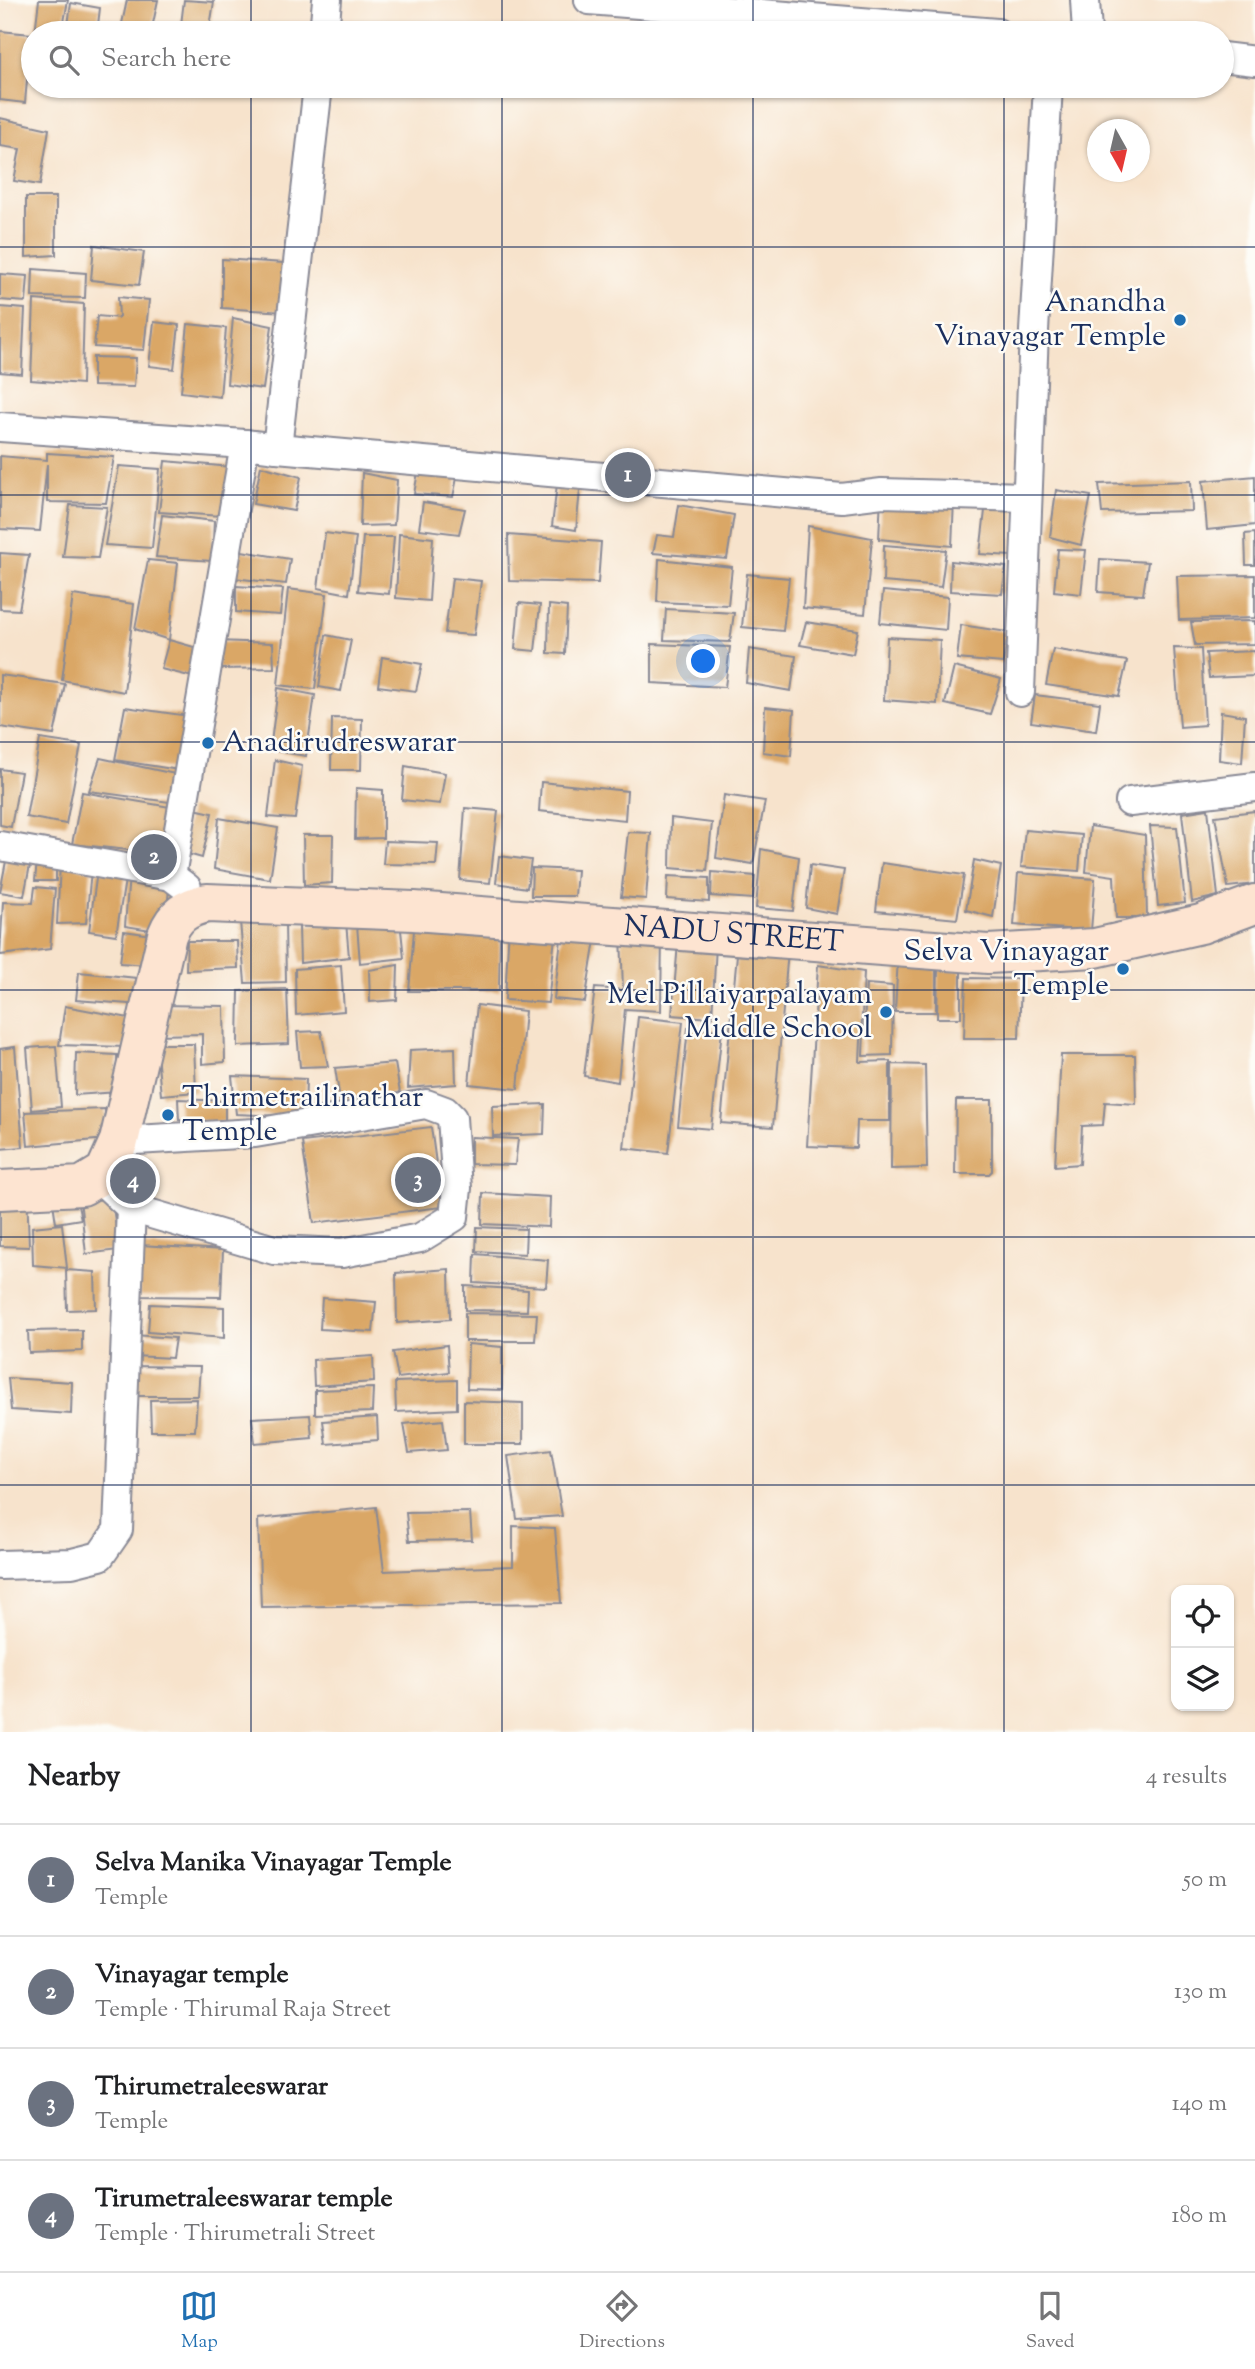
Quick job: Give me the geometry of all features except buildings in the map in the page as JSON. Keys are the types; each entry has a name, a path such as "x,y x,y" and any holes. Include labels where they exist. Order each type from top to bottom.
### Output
{"main road":[{"name":"NADU STREET","path":"207,903 454,914 988,954 1096,948 1201,924 1255,904"},
{"path":"0,1190 82,1186 105,1172 119,1141 167,935 181,914 190,907 207,903"}],"street":[{"path":"325,21 327,0"},
{"path":"589,0 849,21"},
{"path":"1085,0 1086,21"},
{"path":"1234,58 1255,61"},
{"path":"277,448 317,98"},
{"path":"1020,692 1047,98"},
{"path":"0,428 245,444 842,498 882,493 1027,497"},
{"path":"172,876 245,444"},
{"path":"1130,802 1255,788"},
{"path":"0,846 172,876 207,903"},
{"path":"99,1178 131,1208 274,1250 342,1253 421,1238 454,1217 457,1188 452,1118 445,1111 426,1104 255,1133 119,1141"},
{"path":"0,1565 72,1563 100,1556 118,1530 131,1208"}],"place":[{"name":"Anandha Vinayagar Temple","path":"1180,320"},
{"name":"Selva Manika Vinayagar Temple","path":"628,475"},
{"name":"Anadirudreswarar","path":"208,743"},
{"name":"Vinayagar temple","path":"154,857"},
{"name":"Selva Vinayagar Temple","path":"1123,969"},
{"name":"Mel Pillaiyarpalayam Middle School","path":"886,1012"},
{"name":"Thirmetrailinathar Temple","path":"168,1115"},
{"name":"Thirumetraleeswarar","path":"418,1180"},
{"name":"Tirumetraleeswarar temple","path":"133,1181"}]}
